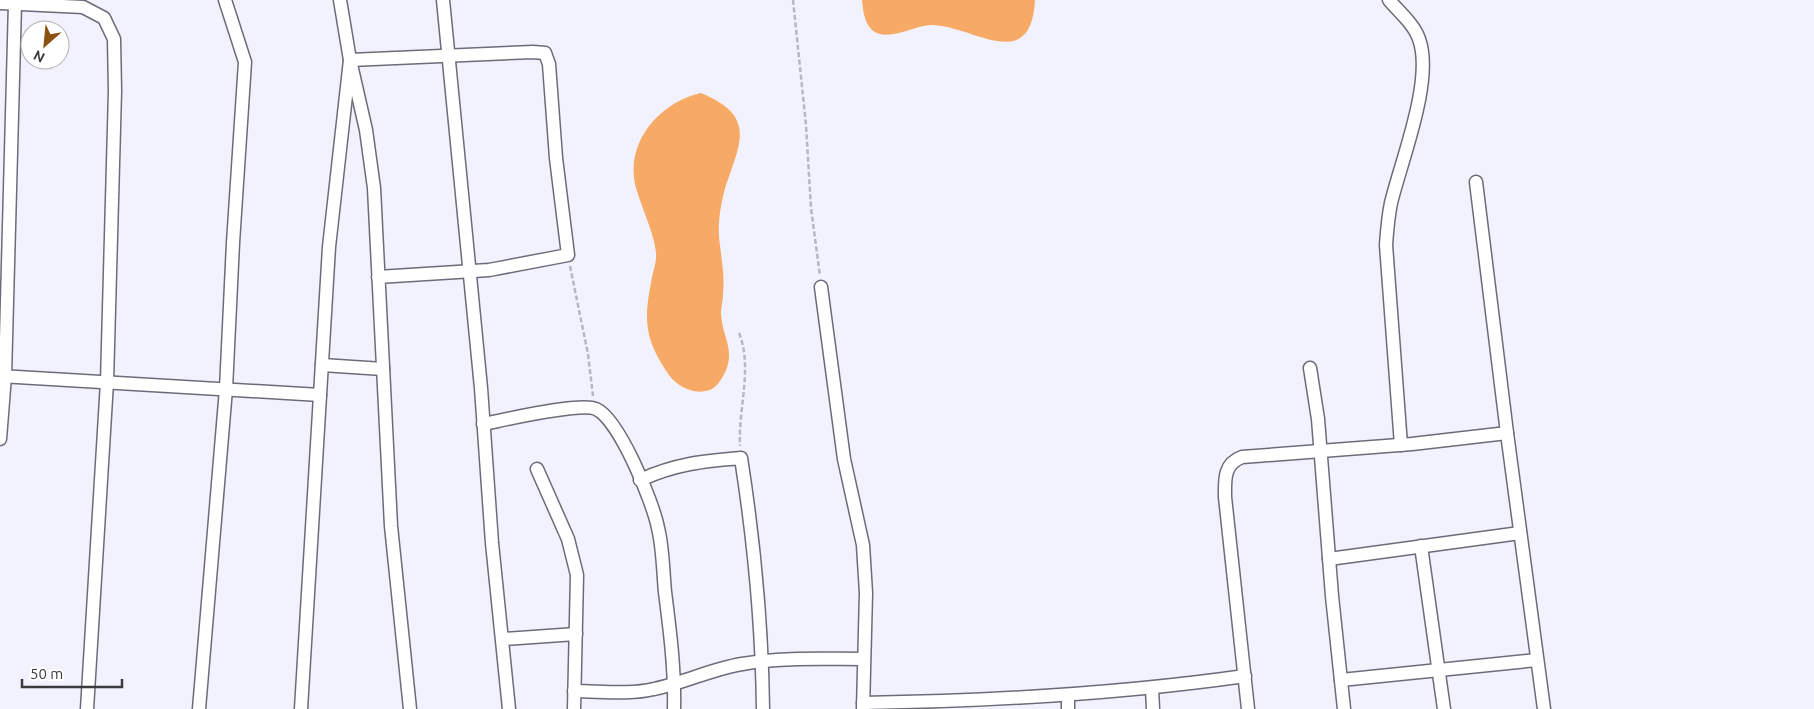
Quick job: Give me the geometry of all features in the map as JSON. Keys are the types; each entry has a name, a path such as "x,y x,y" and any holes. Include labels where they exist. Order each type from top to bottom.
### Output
{"street":[{"path":"199,709 226,389 245,62 225,0"},
{"path":"340,0 350,60 366,130 371,169 390,526 410,709"},
{"path":"443,0 483,424 492,543 509,709"},
{"path":"1389,0 1410,24 1418,37 1423,52 1419,97 1391,202 1386,245 1401,445"},
{"path":"0,3 82,7 104,18 112,31 115,91 107,382 87,709"},
{"path":"0,439 15,3"},
{"path":"350,60 541,51 547,57 568,255 517,267 468,272 378,276"},
{"path":"300,709 335,178 350,60"},
{"path":"1476,182 1544,709"},
{"path":"821,288 844,459 863,545 866,593 863,660 864,706 975,705 1152,688 1245,676"},
{"path":"322,366 383,369"},
{"path":"1310,368 1316,397 1329,559 1344,709"},
{"path":"3,376 320,395"},
{"path":"483,424 550,411 593,408 600,411 623,440 658,528 674,709"},
{"path":"1248,709 1225,497 1225,477 1229,466 1235,460 1242,457 1401,445 1507,433"},
{"path":"640,480 665,469 687,463 741,458 753,535 762,662 763,709"},
{"path":"538,469 574,556 578,601 574,709"},
{"path":"1329,559 1520,533"},
{"path":"1421,546 1444,709"},
{"path":"503,639 576,634"},
{"path":"574,691 640,692 673,685 726,667 762,662 863,660"},
{"path":"1341,680 1537,660"},
{"path":"1152,688 1153,709"},
{"path":"1068,695 1068,709"}],"path":[{"path":"793,0 806,125 811,208 821,288"},
{"path":"568,255 588,354 593,408"},
{"path":"739,333 744,345 745,360 740,419 741,458"}],"shaded area":[{"path":"862,0 1035,0 1031,23 1023,36 1011,41 997,41 947,27 931,25 900,33 884,35 877,33 871,29 867,22"},
{"path":"701,93 730,111 737,121 740,131 736,155 720,211 719,224 724,280 721,313 728,345 729,360 727,369 717,384 711,389 700,392 680,386 672,379 655,352 648,331 647,309 656,253 653,237 635,184 634,168 636,152 641,138 650,125 660,114 673,105"}]}
